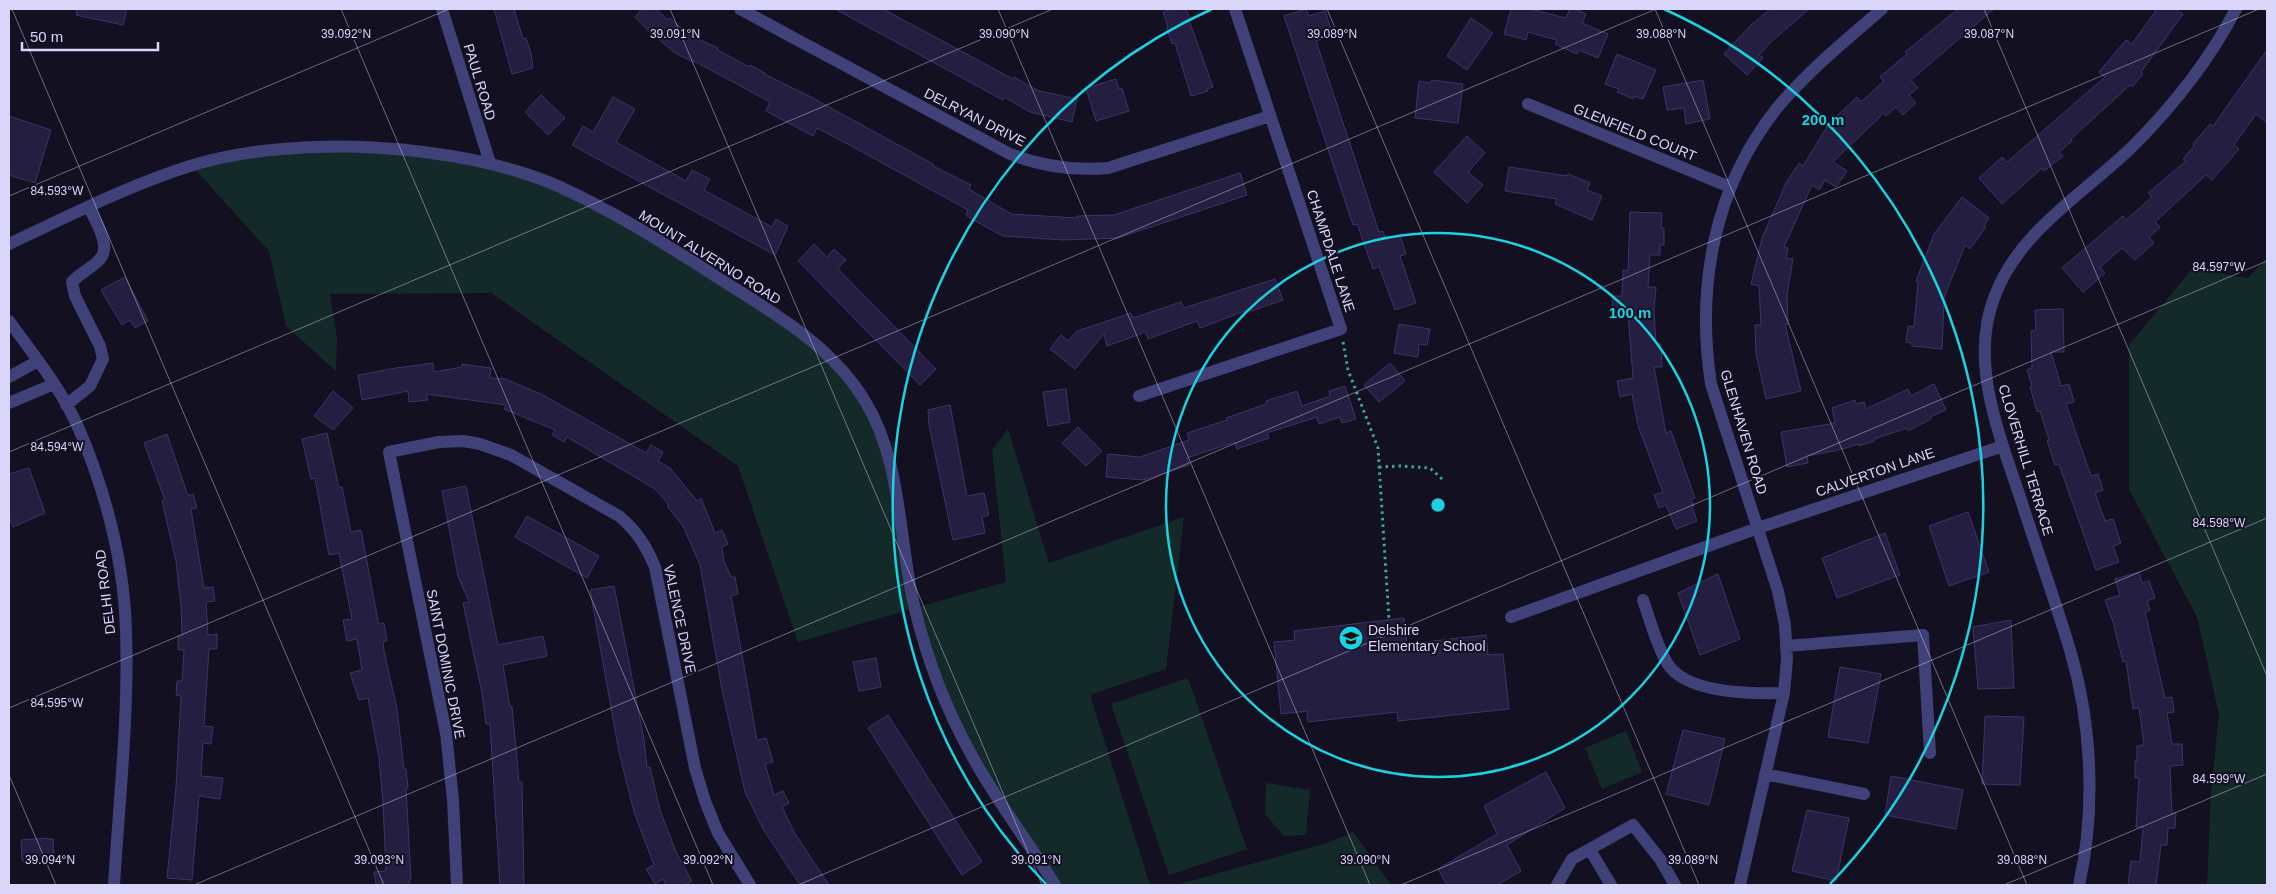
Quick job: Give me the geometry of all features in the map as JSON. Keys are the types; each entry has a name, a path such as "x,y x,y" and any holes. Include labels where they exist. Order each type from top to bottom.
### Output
{"street":[{"name":"PAUL ROAD","path":"442,9 490,163"},
{"name":"DELRYAN DRIVE","path":"740,9 1010,154 1033,163 1058,169 1084,170 1108,168 1270,116"},
{"name":"CHAMPDALE LANE","path":"1139,396 1341,330 1235,9"},
{"name":"GLENHAVEN ROAD","path":"1740,885 1784,693 1785,625 1778,591 1711,384 1706,351 1705,309 1708,268 1717,227 1730,188 1758,135 1777,108 1805,77 1882,9"},
{"name":"CLOVERHILL TERRACE","path":"2078,885 2087,830 2089,787 2087,744 2080,693 2071,652 2003,446 1985,373 1984,348 1991,308 2002,276 2015,255 2033,235 2131,148 2167,111 2199,71 2222,36 2236,9"},
{"name":"GLENFIELD COURT","path":"1528,104 1730,188"},
{"name":"MOUNT ALVERNO ROAD","path":"9,244 137,186 192,166 229,156 268,150 312,148 372,148 443,155 490,163 557,186 654,237 805,334 831,356 848,375 867,403 881,434 891,467 915,608 942,697 972,756 1055,885"},
{"path":"66,405 90,386 103,359 100,346 75,296 72,282 80,273 101,259 104,249 103,238 89,208"},
{"name":"DELHI ROAD","path":"9,321 54,384 78,428 99,483 112,531 122,590 126,630 127,680 114,885"},
{"path":"9,377 38,361"},
{"path":"9,402 54,384"},
{"name":"VALENCE DRIVE","path":"389,452 464,441 496,449 610,512 631,526 646,545 655,567 695,768 705,801 718,833 750,885"},
{"name":"CALVERTON LANE","path":"1511,617 1758,528 2003,446"},
{"name":"SAINT DOMINIC DRIVE","path":"389,452 446,733 453,800 457,885"},
{"path":"1643,600 1666,662 1681,678 1705,686 1748,694 1784,693"},
{"path":"1786,646 1923,635 1930,753"},
{"path":"1765,774 1864,794"},
{"path":"1557,885 1572,860 1633,825 1660,859 1675,885"},
{"path":"1590,850 1611,885"}],"path":[{"path":"1341,330 1348,370 1378,448 1389,620"},
{"path":"1379,467 1430,468 1442,479"}],"green space":[{"path":"268,150 443,155 557,186 654,237 831,356 881,434 915,608 798,642 738,466 491,293 330,294 337,338 336,371 286,326 269,251 192,166"},
{"path":"2267,258 2267,885 2207,885 2211,792 2219,714 2197,617 2129,489 2129,345 2192,269 2248,278"},
{"path":"1008,429 1049,563 1184,517 1166,669 1090,695 1150,885 1055,885 972,756 915,608 1006,582 992,450"},
{"path":"1188,678 1247,849 1169,875 1111,704"},
{"path":"1626,731 1642,772 1602,789 1585,748"},
{"path":"1266,783 1310,790 1306,835 1284,836 1265,814"},
{"path":"1353,832 1391,885 1176,885 1327,843"}],"building":[{"path":"77,9 127,9 123,25 76,15"},
{"path":"494,9 514,9 523,39 526,38 531,53 533,68 512,74"},
{"path":"642,9 656,9 668,20 670,18 688,34 718,48 716,49 749,67 750,65 811,97 933,164 933,166 971,185 969,189 1011,214 1077,218 1077,216 1114,215 1240,173 1247,195 1118,238 1063,240 1003,236 968,217 966,214 968,210 844,142 817,128 813,136 766,111 770,102 694,61 675,53 654,37 635,17"},
{"path":"835,9 883,9 1013,79 1014,77 1039,91 1077,99 1072,122 1030,112 1004,97 1003,100"},
{"path":"1172,9 1186,9 1213,87 1207,89 1208,91 1191,96 1175,43 1172,44 1163,12"},
{"path":"1306,9 1309,16 1325,11 1333,35 1316,41 1379,232 1383,231 1386,240 1400,235 1406,254 1400,256 1416,303 1395,310 1379,267 1373,269 1357,224 1353,225 1284,16"},
{"path":"1511,9 1530,9 1566,18 1570,9 1575,9 1586,14 1582,23 1608,34 1598,58 1579,50 1577,54 1555,44 1557,40 1528,32 1526,40 1504,34"},
{"path":"1770,9 1809,9 1771,42 1759,55 1763,58 1747,75 1724,54 1750,26"},
{"path":"1958,9 1994,9 1911,80 1918,88 1909,95 1916,103 1903,115 1896,107 1886,116 1884,113 1833,162 1847,171 1836,187 1825,180 1819,190 1812,185 1784,247 1788,248 1786,258 1793,259 1787,295 1788,324 1785,324 1801,391 1766,399 1756,354 1755,325 1761,325 1759,286 1751,284 1762,238 1786,183 1799,163 1803,166 1826,126 1857,97 1861,102 1884,81 1880,77 1907,54 1905,52"},
{"path":"2157,9 2175,9 2183,14 2141,72 2143,74 2132,87 2130,85 2071,139 2072,141 2059,152 2063,156 2044,171 2042,168 2002,204 1979,178 2002,157 2007,162 2105,77 2099,72 2126,40 2132,44"},
{"path":"1471,18 1493,33 1467,70 1447,56"},
{"path":"2267,50 2267,123 2256,114 2234,145 2239,149 2212,180 2206,175 2155,222 2160,227 2149,237 2154,243 2135,260 2122,248 2100,267 2105,273 2083,292 2062,268 2123,216 2126,220 2152,197 2148,193 2186,161 2183,159 2194,146 2193,144 2210,124 2213,126"},
{"path":"1617,54 1656,70 1643,99 1634,96 1633,99 1617,92 1619,89 1605,84"},
{"path":"1116,79 1119,89 1122,88 1129,111 1096,121 1086,88"},
{"path":"1431,80 1463,84 1458,123 1415,118 1419,81 1431,83"},
{"path":"1703,80 1710,119 1686,124 1684,108 1667,110 1663,87"},
{"path":"541,95 565,118 548,135 525,112"},
{"path":"613,97 635,109 616,142 686,181 692,170 710,179 704,190 772,227 776,219 788,226 775,255 572,145 583,126 593,132"},
{"path":"9,116 51,130 35,183 9,175"},
{"path":"1467,136 1485,153 1468,172 1483,185 1467,203 1434,172"},
{"path":"1509,167 1567,176 1568,174 1590,183 1587,190 1602,196 1592,220 1555,204 1557,199 1505,191"},
{"path":"1962,197 1989,218 1984,225 1986,227 1970,249 1965,245 1944,298 1942,349 1912,346 1912,343 1906,342 1908,326 1914,327 1918,282 1916,281 1934,234"},
{"path":"1630,212 1662,213 1661,228 1664,228 1664,245 1660,245 1660,255 1650,255 1648,287 1656,287 1654,310 1656,344 1661,344 1662,367 1654,367 1666,433 1671,431 1695,498 1691,499 1697,521 1676,529 1666,505 1659,508 1654,495 1663,492 1638,426 1632,394 1620,397 1617,381 1633,378 1628,313 1612,312 1613,296 1622,296 1623,270 1628,271"},
{"path":"814,244 827,257 834,249 846,260 838,268 839,270 936,369 920,385 798,261"},
{"path":"125,277 148,321 135,328 130,320 122,325 101,290"},
{"path":"1275,279 1283,300 1251,311 1250,309 1200,328 1197,321 1148,339 1146,332 1107,346 1104,334 1075,369 1050,349 1061,335 1068,341 1077,331 1131,313 1133,318 1181,302 1184,308"},
{"path":"2063,309 2064,352 2051,352 2061,386 2069,384 2074,402 2066,404 2091,476 2098,474 2103,490 2095,493 2105,521 2113,519 2121,543 2113,546 2119,562 2096,570 2059,464 2055,465 2040,411 2037,412 2027,370 2032,368 2031,331 2036,331 2035,310"},
{"path":"1399,324 1430,329 1427,345 1419,344 1418,357 1394,353"},
{"path":"433,363 434,372 462,367 462,364 491,368 490,378 505,379 543,395 646,453 651,445 663,452 658,461 670,468 697,501 701,498 715,533 722,530 728,544 722,547 724,561 731,577 735,577 738,594 731,596 757,740 766,738 773,762 765,764 774,795 783,791 789,803 782,807 794,832 829,885 800,885 763,829 745,792 722,690 700,565 683,526 667,506 669,505 655,489 567,437 564,442 552,435 555,430 504,409 506,405 426,394 428,400 409,402 408,391 362,400 358,375"},
{"path":"1390,363 1405,381 1379,402 1364,385"},
{"path":"1934,384 1946,410 1930,417 1931,419 1908,431 1907,428 1859,446 1859,444 1807,456 1808,463 1787,467 1781,432 1835,423 1832,408 1855,400 1856,404 1864,402 1866,409 1908,389 1911,396"},
{"path":"1345,386 1356,419 1342,423 1340,417 1319,424 1317,417 1267,433 1269,438 1237,449 1235,442 1187,458 1189,465 1144,480 1106,477 1108,454 1140,457 1189,440 1187,433 1227,420 1226,418 1266,404 1266,401 1297,391 1302,406 1330,396 1329,391"},
{"path":"1066,389 1070,422 1048,426 1043,392"},
{"path":"333,391 353,408 333,430 314,416"},
{"path":"950,405 967,496 984,493 989,515 982,517 985,533 953,540 929,425 928,410"},
{"path":"1078,427 1102,451 1086,466 1062,443"},
{"path":"327,433 339,488 342,487 351,532 361,530 378,621 380,624 384,623 387,641 383,642 384,651 397,709 408,788 406,788 410,885 376,885 374,872 386,871 379,758 368,698 359,700 350,673 362,670 357,639 347,641 343,620 352,619 339,553 329,555 315,478 311,479 302,439"},
{"path":"167,434 188,496 193,494 197,508 191,509 204,588 213,587 215,601 206,602 208,635 217,634 217,649 209,649 204,726 213,727 211,744 203,743 201,776 223,778 220,799 199,796 192,880 167,878 176,787 181,696 176,695 177,681 182,681 184,650 178,650 178,636 182,636 181,606 176,561 162,501 165,500 144,443"},
{"path":"29,468 45,513 13,527 9,516 9,474"},
{"path":"466,486 498,645 543,636 547,656 503,665 510,707 512,706 519,782 522,782 524,885 500,885 490,724 486,724 482,693 463,603 469,602 458,576 442,491"},
{"path":"1968,512 1989,572 1949,586 1929,526"},
{"path":"527,516 599,556 587,578 515,537"},
{"path":"1885,533 1900,575 1837,598 1822,558"},
{"path":"2139,572 2142,583 2149,581 2155,598 2147,601 2150,610 2145,612 2165,698 2172,697 2174,712 2167,713 2172,744 2182,744 2183,765 2170,766 2172,813 2176,813 2175,828 2168,828 2167,845 2161,845 2156,885 2128,885 2131,861 2140,862 2143,827 2136,827 2139,778 2135,778 2135,761 2137,761 2137,746 2144,745 2139,708 2133,709 2126,661 2123,662 2113,622 2105,600 2120,595 2115,579"},
{"path":"1718,574 1740,639 1700,655 1678,593"},
{"path":"614,586 644,739 647,768 650,767 660,810 676,852 692,881 685,885 666,885 663,879 655,884 646,869 654,865 634,812 619,752 590,590"},
{"path":"1404,618 1407,644 1486,635 1488,655 1503,654 1509,709 1398,721 1397,712 1308,722 1307,711 1281,714 1274,642 1295,640 1294,631"},
{"path":"2011,620 2014,688 1978,689 1973,627"},
{"path":"876,658 881,687 859,691 853,662"},
{"path":"1840,667 1881,674 1868,743 1828,737"},
{"path":"888,715 982,862 962,875 868,728"},
{"path":"1985,716 2024,717 2020,785 1982,784"},
{"path":"1683,730 1725,739 1709,805 1666,794"},
{"path":"1546,772 1565,808 1507,845 1521,871 1497,885 1447,885 1438,869 1497,834 1484,806"},
{"path":"1891,776 1963,790 1956,829 1885,815"},
{"path":"1807,810 1849,818 1836,881 1792,871"},
{"path":"53,839 54,856 48,857 49,859 22,861 21,840"}],"place":[{"name":"Delshire Elementary School","path":"1351,638"}]}
